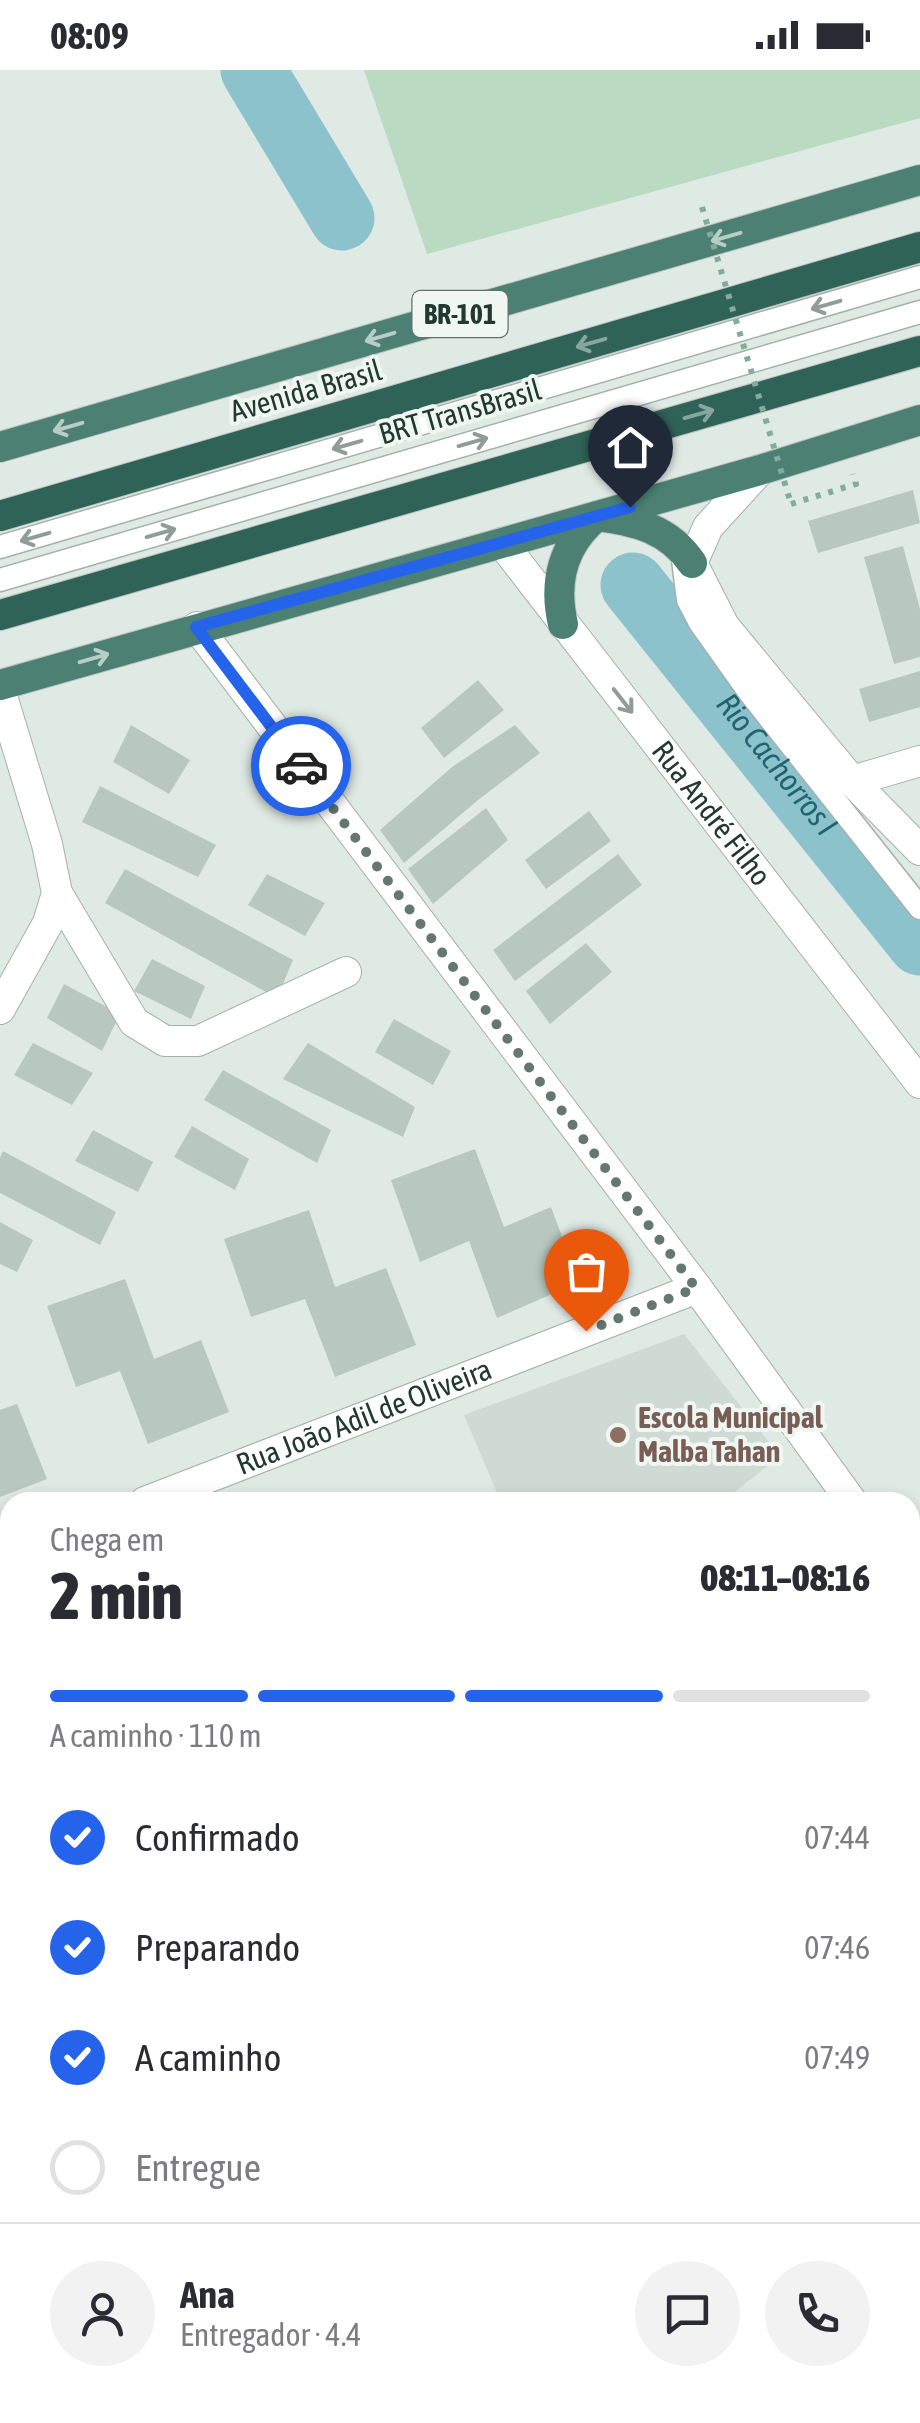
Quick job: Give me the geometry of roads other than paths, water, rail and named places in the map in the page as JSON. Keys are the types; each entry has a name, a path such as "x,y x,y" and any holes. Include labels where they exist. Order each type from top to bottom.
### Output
{"highway":[{"name":"Avenida Brasil","path":"0,446 920,180"},
{"name":"Avenida Brasil","path":"0,516 920,246"},
{"path":"0,615 920,351"},
{"path":"0,688 196,627 760,470 920,420"},
{"path":"0,496 258,442"},
{"path":"597,516 645,525 687,556"},
{"path":"564,624 558,603 564,560 582,529 597,516"}],"street":[{"path":"760,470 727,502 687,556 724,626 852,782 920,850"},
{"name":"Rua André Filho","path":"502,543 920,1083"},
{"path":"196,627 696,1288 845,1492"},
{"path":"0,688 57,893 134,1022 165,1041 198,1041 346,972"},
{"path":"852,782 920,760"},
{"path":"0,1008 48,924 57,893"},
{"name":"Rua João Adil de Oliveira","path":"171,1492 696,1288"}],"lane":[{"name":"BRT TransBrasil","path":"0,547 920,277"},
{"name":"BRT TransBrasil","path":"0,580 920,312"},
{"path":"687,556 688,600 700,623 749,692 920,908"}],"waterway":[{"name":"Rio Cachorros I","path":"253,70 342,218"},
{"name":"Rio Cachorros I","path":"633,585 920,943"}],"place":[{"name":"Escola Municipal Malba Tahan","path":"618,1435"}]}
